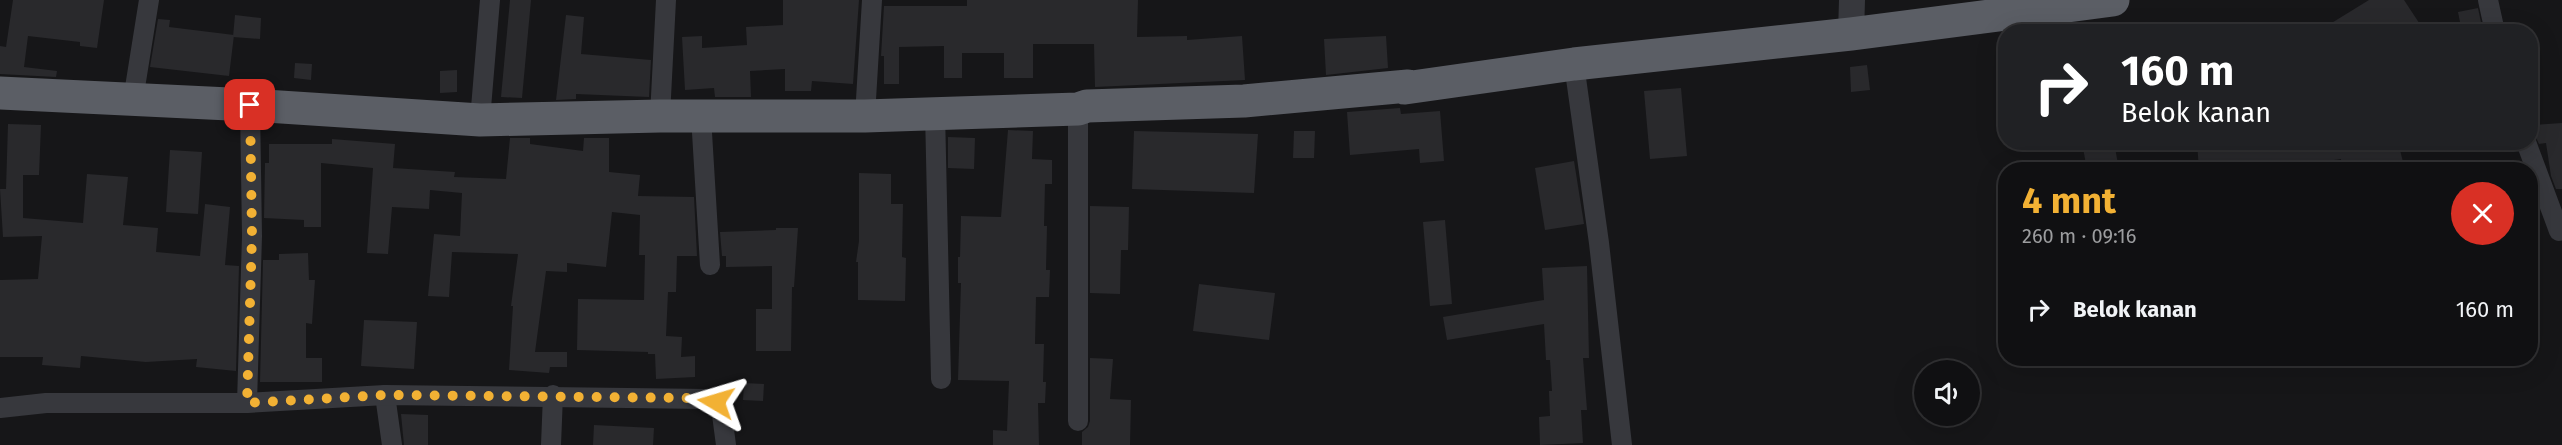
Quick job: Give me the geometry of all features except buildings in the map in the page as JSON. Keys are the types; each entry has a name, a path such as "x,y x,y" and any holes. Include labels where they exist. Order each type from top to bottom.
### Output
{"highway":[{"path":"0,93 250,105 480,120 660,116 865,116 936,112 1078,110 1088,106 1244,101 1408,86 1405,88 1574,64 1851,34 2113,0"}],"street":[{"path":"133,100 149,0"},
{"path":"480,120 490,0"},
{"path":"660,116 666,0"},
{"path":"865,116 872,0"},
{"path":"1851,34 1852,0"},
{"path":"2488,0 2493,24"},
{"path":"1574,64 1599,243 1622,445"},
{"path":"247,403 252,236 250,105"},
{"path":"1078,110 1078,421"},
{"path":"936,112 941,379"},
{"path":"701,116 710,265"},
{"path":"2538,174 2559,231"},
{"path":"386,395 392,445"},
{"path":"0,408 46,403 247,403 386,395 553,395 708,399 721,407 726,445"},
{"path":"551,445 553,395"}],"route":[{"path":"250,105 252,236 247,403 386,395 553,395 691,398 716,402"}]}
